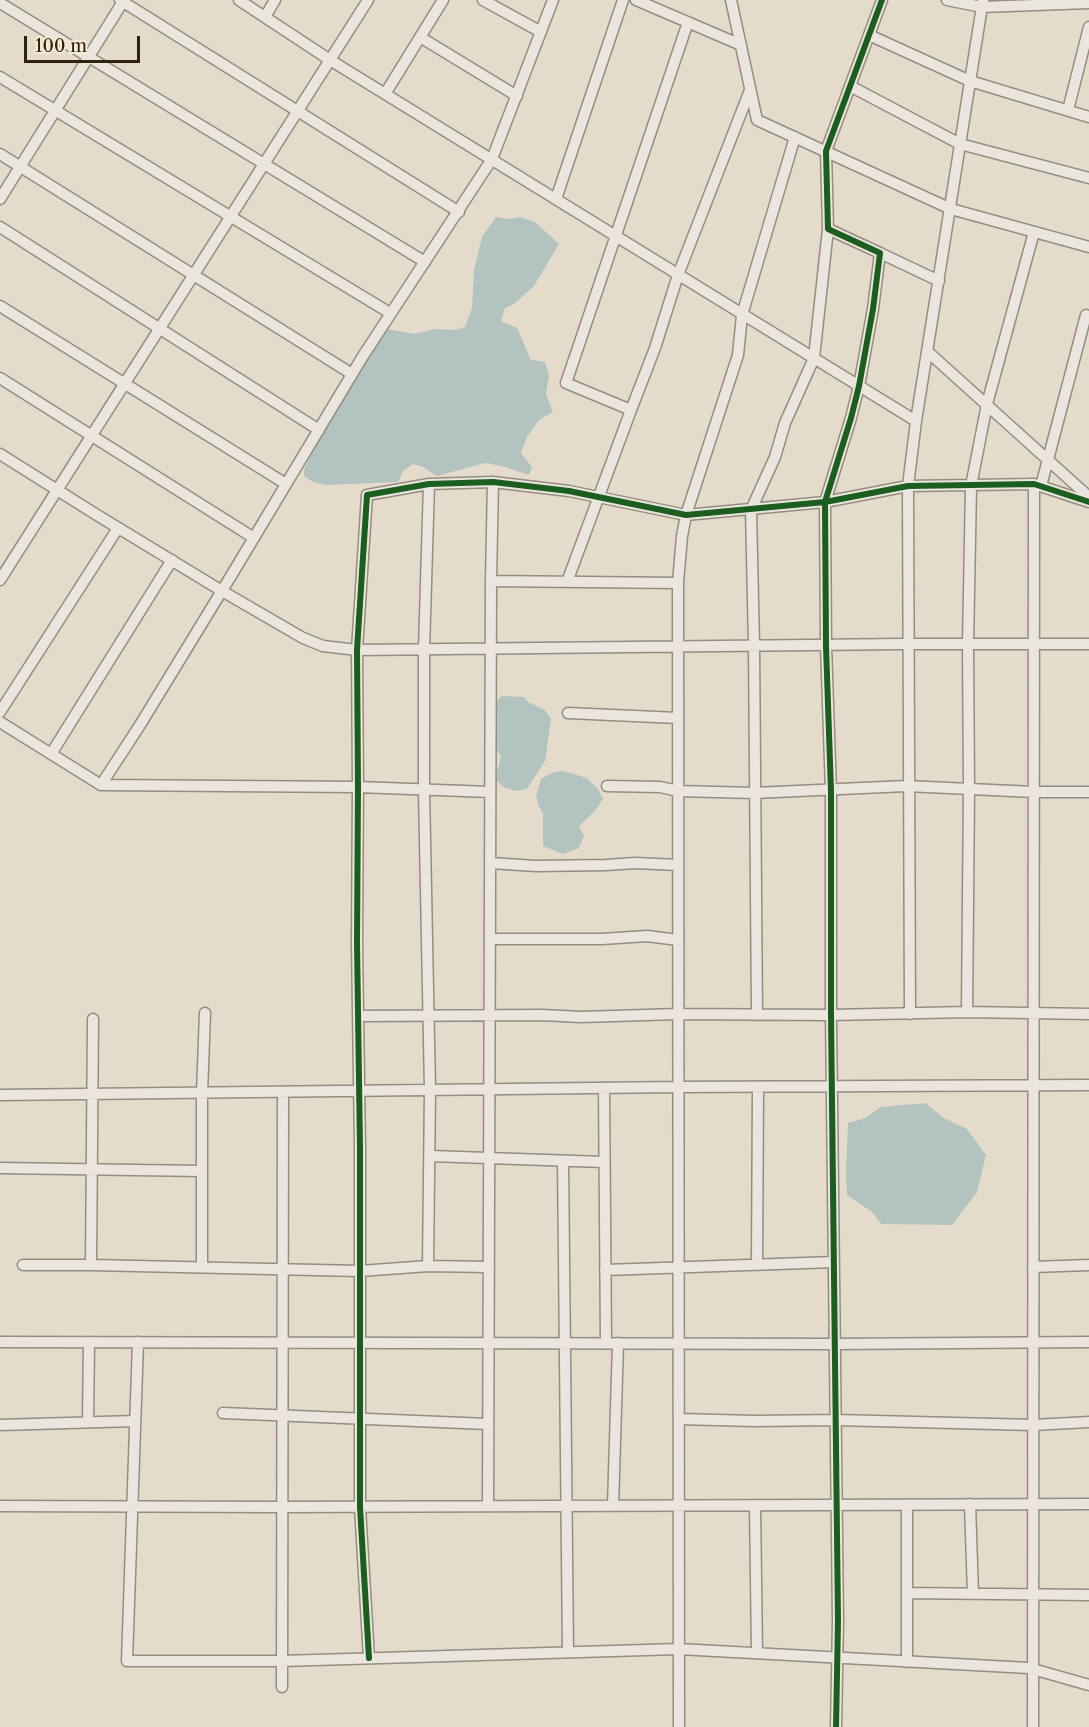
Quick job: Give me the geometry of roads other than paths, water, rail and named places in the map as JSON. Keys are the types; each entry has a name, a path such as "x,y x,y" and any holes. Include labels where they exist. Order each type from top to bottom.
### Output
{"street":[{"path":"239,0 330,60 916,421"},
{"path":"265,17 275,0"},
{"path":"1,576 368,0"},
{"path":"385,93 443,0"},
{"path":"483,0 541,33"},
{"path":"101,785 140,725 390,313 492,159 553,0"},
{"path":"556,199 623,0"},
{"path":"636,0 741,45"},
{"path":"731,0 757,120 951,209 1089,247"},
{"path":"757,1016 751,510 775,457 785,423 813,358 828,229 826,151 882,0"},
{"path":"947,0 983,4 1089,3"},
{"path":"0,199 123,1 459,212"},
{"path":"0,3 425,261"},
{"path":"910,1014 908,486 916,421 983,4"},
{"path":"631,410 566,383 688,22"},
{"path":"1068,110 1089,27"},
{"path":"869,35 970,81 1089,117"},
{"path":"420,37 517,96"},
{"path":"0,77 390,313"},
{"path":"850,86 960,144 1089,178"},
{"path":"567,582 655,348 678,275 750,90"},
{"path":"679,1727 678,583 686,515 738,355 742,315 795,137"},
{"path":"0,154 352,374"},
{"path":"0,226 319,430"},
{"path":"828,229 939,282"},
{"path":"967,1012 971,486 987,404 1034,232"},
{"path":"836,1727 838,1658 831,1015 831,790 826,646 825,502 859,386 873,309 880,253"},
{"path":"0,306 286,484"},
{"path":"1033,1727 1034,645 1037,485 1048,459 1086,315"},
{"path":"927,351 1089,497"},
{"path":"0,378 254,538"},
{"path":"0,454 222,591 303,638 322,646 357,650 1089,644"},
{"path":"488,1506 490,581 493,482"},
{"path":"369,1658 360,1507 357,650 367,495 429,484 493,482 569,491 686,515 825,502 908,486 1037,485 1089,502"},
{"path":"428,1266 430,1090 424,790 424,649 429,484"},
{"path":"0,712 118,528"},
{"path":"51,754 172,560"},
{"path":"490,581 678,583"},
{"path":"568,713 678,718"},
{"path":"0,722 101,785 358,787 490,792"},
{"path":"607,786 754,793 909,786 1034,792 1089,792"},
{"path":"490,863 536,867 606,866 635,863 678,865"},
{"path":"490,939 602,939 647,936 678,940"},
{"path":"358,1016 542,1015 581,1017 678,1014 757,1016 967,1012 1034,1015 1089,1014"},
{"path":"202,1267 202,1093 205,1013"},
{"path":"91,1265 93,1019"},
{"path":"0,1095 758,1086 1089,1085"},
{"path":"757,1265 758,1086"},
{"path":"604,1088 606,1343"},
{"path":"282,1092 282,1688"},
{"path":"430,1156 604,1162"},
{"path":"563,1161 568,1652"},
{"path":"0,1167 202,1171"},
{"path":"605,1270 834,1262"},
{"path":"23,1265 360,1271 428,1266 489,1267"},
{"path":"1033,1267 1089,1265"},
{"path":"0,1342 835,1344 1089,1342"},
{"path":"88,1422 89,1342"},
{"path":"138,1342 127,1661 282,1661 680,1649 1033,1669 1089,1685"},
{"path":"614,1506 618,1343"},
{"path":"223,1413 488,1424"},
{"path":"679,1419 1033,1425 1089,1422"},
{"path":"0,1425 135,1421"},
{"path":"907,1504 907,1662"},
{"path":"970,1504 973,1594"},
{"path":"0,1506 1089,1504"},
{"path":"755,1505 757,1653"},
{"path":"907,1593 1089,1595"}]}
